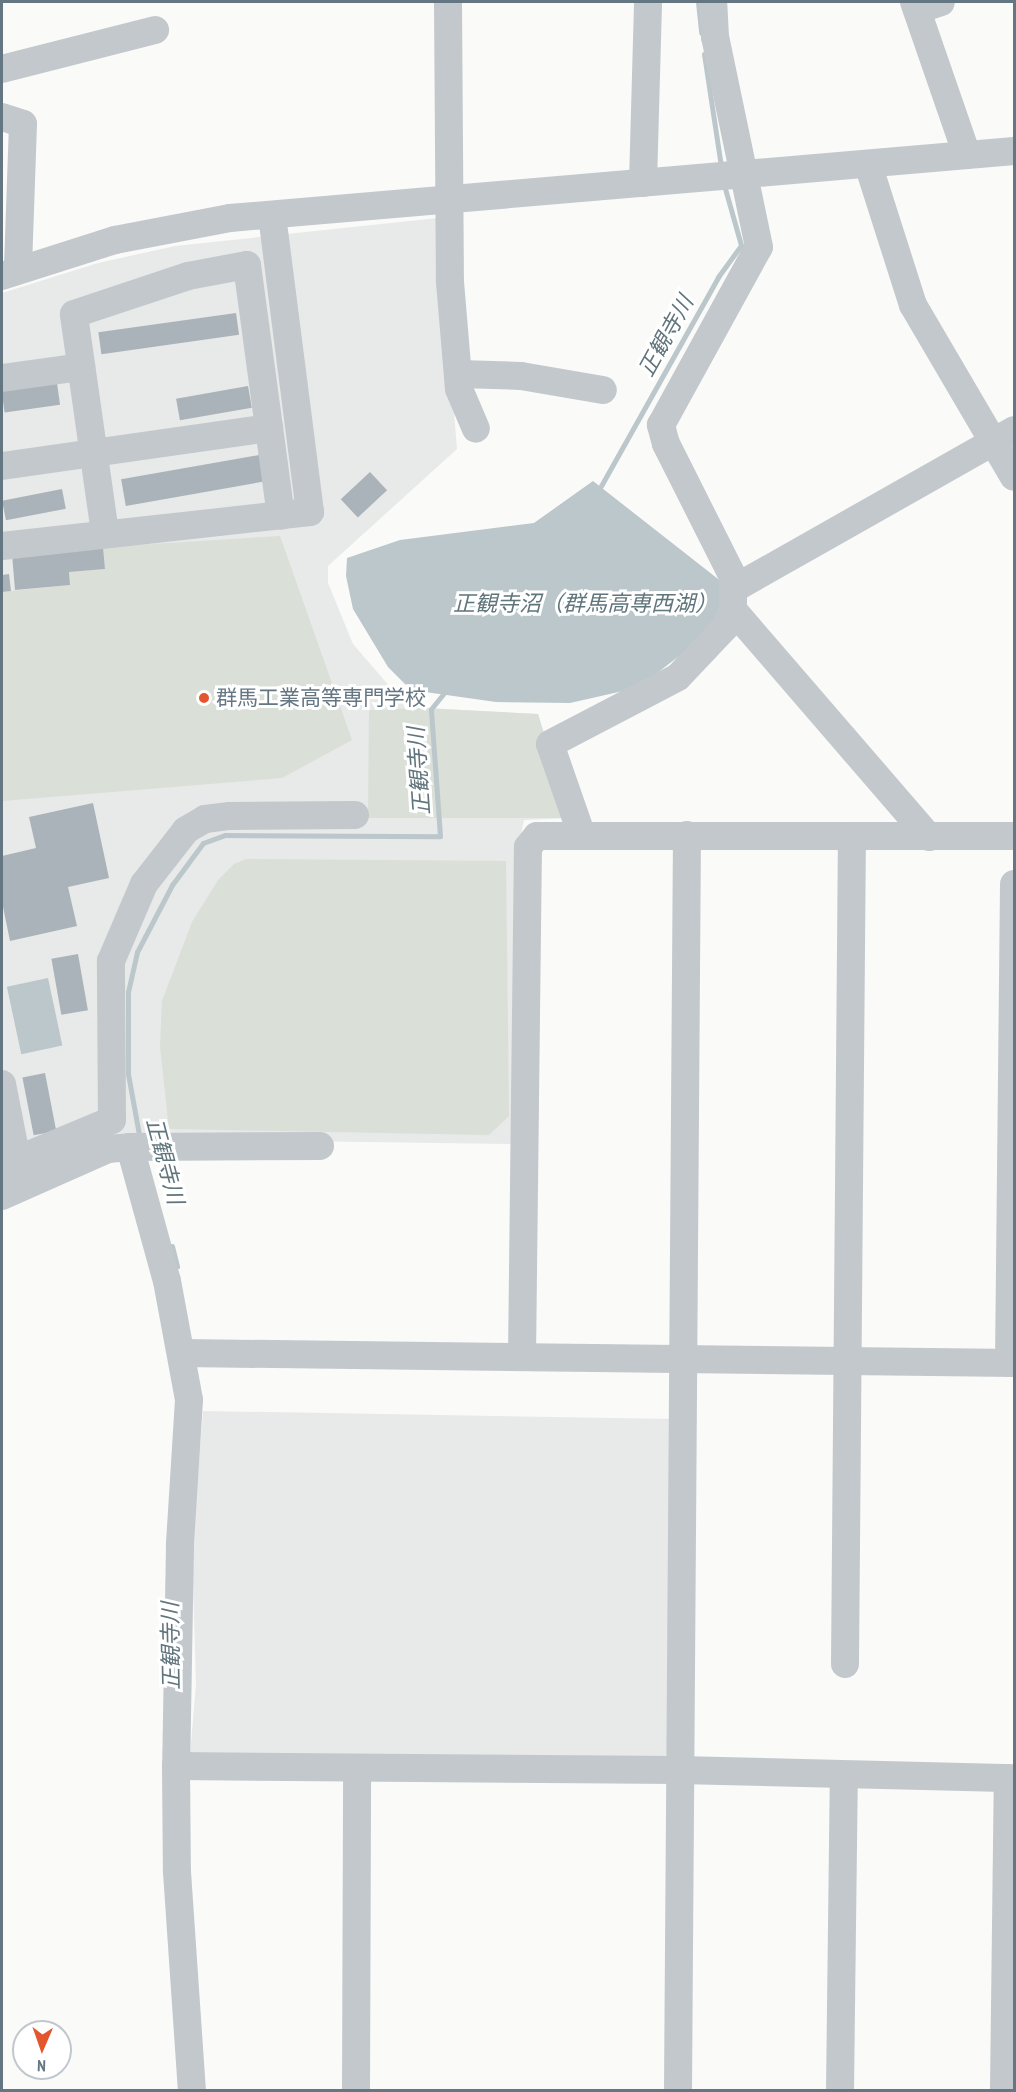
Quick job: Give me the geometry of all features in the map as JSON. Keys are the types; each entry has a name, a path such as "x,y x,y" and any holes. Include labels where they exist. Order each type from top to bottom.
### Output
{"street":[{"path":"448,2 450,282 459,389 476,429"},
{"path":"643,183 648,2"},
{"path":"713,2 715,37 746,176 759,247 661,425 666,444 734,599 929,837"},
{"path":"924,4 967,155"},
{"path":"2,69 155,30"},
{"path":"2,117 23,124 10,273 116,240 230,218 746,176 1014,151"},
{"path":"868,164 913,305 1003,436 1014,477"},
{"path":"2,546 310,512 272,215"},
{"path":"105,533 74,314 188,276 247,265 281,516"},
{"path":"2,378 81,368"},
{"path":"459,374 521,376 603,390"},
{"path":"2,465 269,428"},
{"path":"580,833 550,744 678,677 719,635 734,599 1003,436"},
{"path":"9,1163 112,1120 111,961 144,884 186,830 205,819 230,816 355,815"},
{"path":"522,1357 528,847 537,836 580,833 1014,836"},
{"path":"678,2091 687,835"},
{"path":"845,1664 852,836"},
{"path":"182,1353 847,1359 1012,1363 1014,884"},
{"path":"2,1084 12,1191 108,1149 320,1146"},
{"path":"130,1147 167,1281 189,1400 180,1545 176,1766 177,1872 192,2091"},
{"path":"176,1766 679,1770 844,1776 1011,1778 1004,2091"},
{"path":"356,2091 357,1769"},
{"path":"840,2091 844,1776"}],"shaded area":[{"name":"群馬工業高等専門学校","path":"438,218 457,449 328,566 328,583 353,644 391,688 423,708 538,714 570,818 524,820 519,844 516,1144 147,1139 2,1189 2,293 98,263 175,246"},
{"path":"280,536 352,740 282,778 2,801 2,592 70,585 69,572 105,569 103,547"},
{"path":"423,708 538,714 570,818 368,818 369,710"},
{"path":"246,859 506,861 509,1116 489,1135 169,1129 160,1047 162,1001 192,922 218,880 234,864"},
{"path":"203,1411 674,1419 667,1754 656,1763 190,1755 196,1684 192,1548"}],"water":[{"name":"正観寺沼（群馬高専西湖）","path":"593,481 727,586 716,621 688,649 656,674 623,691 570,703 496,702 411,690 388,667 353,609 346,576 347,558 400,540 534,523"},
{"path":"48,978 62,1045 21,1054 7,987"}],"building":[{"path":"236,313 239,335 101,354 98,332"},
{"path":"57,383 60,405 5,413 2,391"},
{"path":"248,386 252,408 180,420 176,399"},
{"path":"259,455 264,482 126,506 121,479"},
{"path":"370,472 387,490 358,518 341,499"},
{"path":"62,489 66,509 6,520 2,501"},
{"path":"103,547 105,569 69,572 70,585 15,590 12,554"},
{"path":"9,574 11,591 2,592 2,575"},
{"path":"93,803 109,878 68,887 77,926 10,941 2,902 2,856 36,848 29,817"},
{"path":"78,954 88,1010 61,1015 51,959"},
{"path":"45,1073 56,1131 34,1135 22,1077"}],"waterway":[{"name":"正観寺川","path":"698,2 701,33"},
{"name":"正観寺川","path":"704,54 721,166"},
{"name":"正観寺川","path":"597,493 718,277 741,245 724,185"},
{"name":"正観寺川","path":"140,1140 128,1074 128,992 137,952 172,885 203,843 225,835 440,836 431,709 447,689"},
{"name":"正観寺川","path":"172,1246 177,1266"}],"place":[{"name":"群馬工業高等専門学校","path":"204,698"}]}
